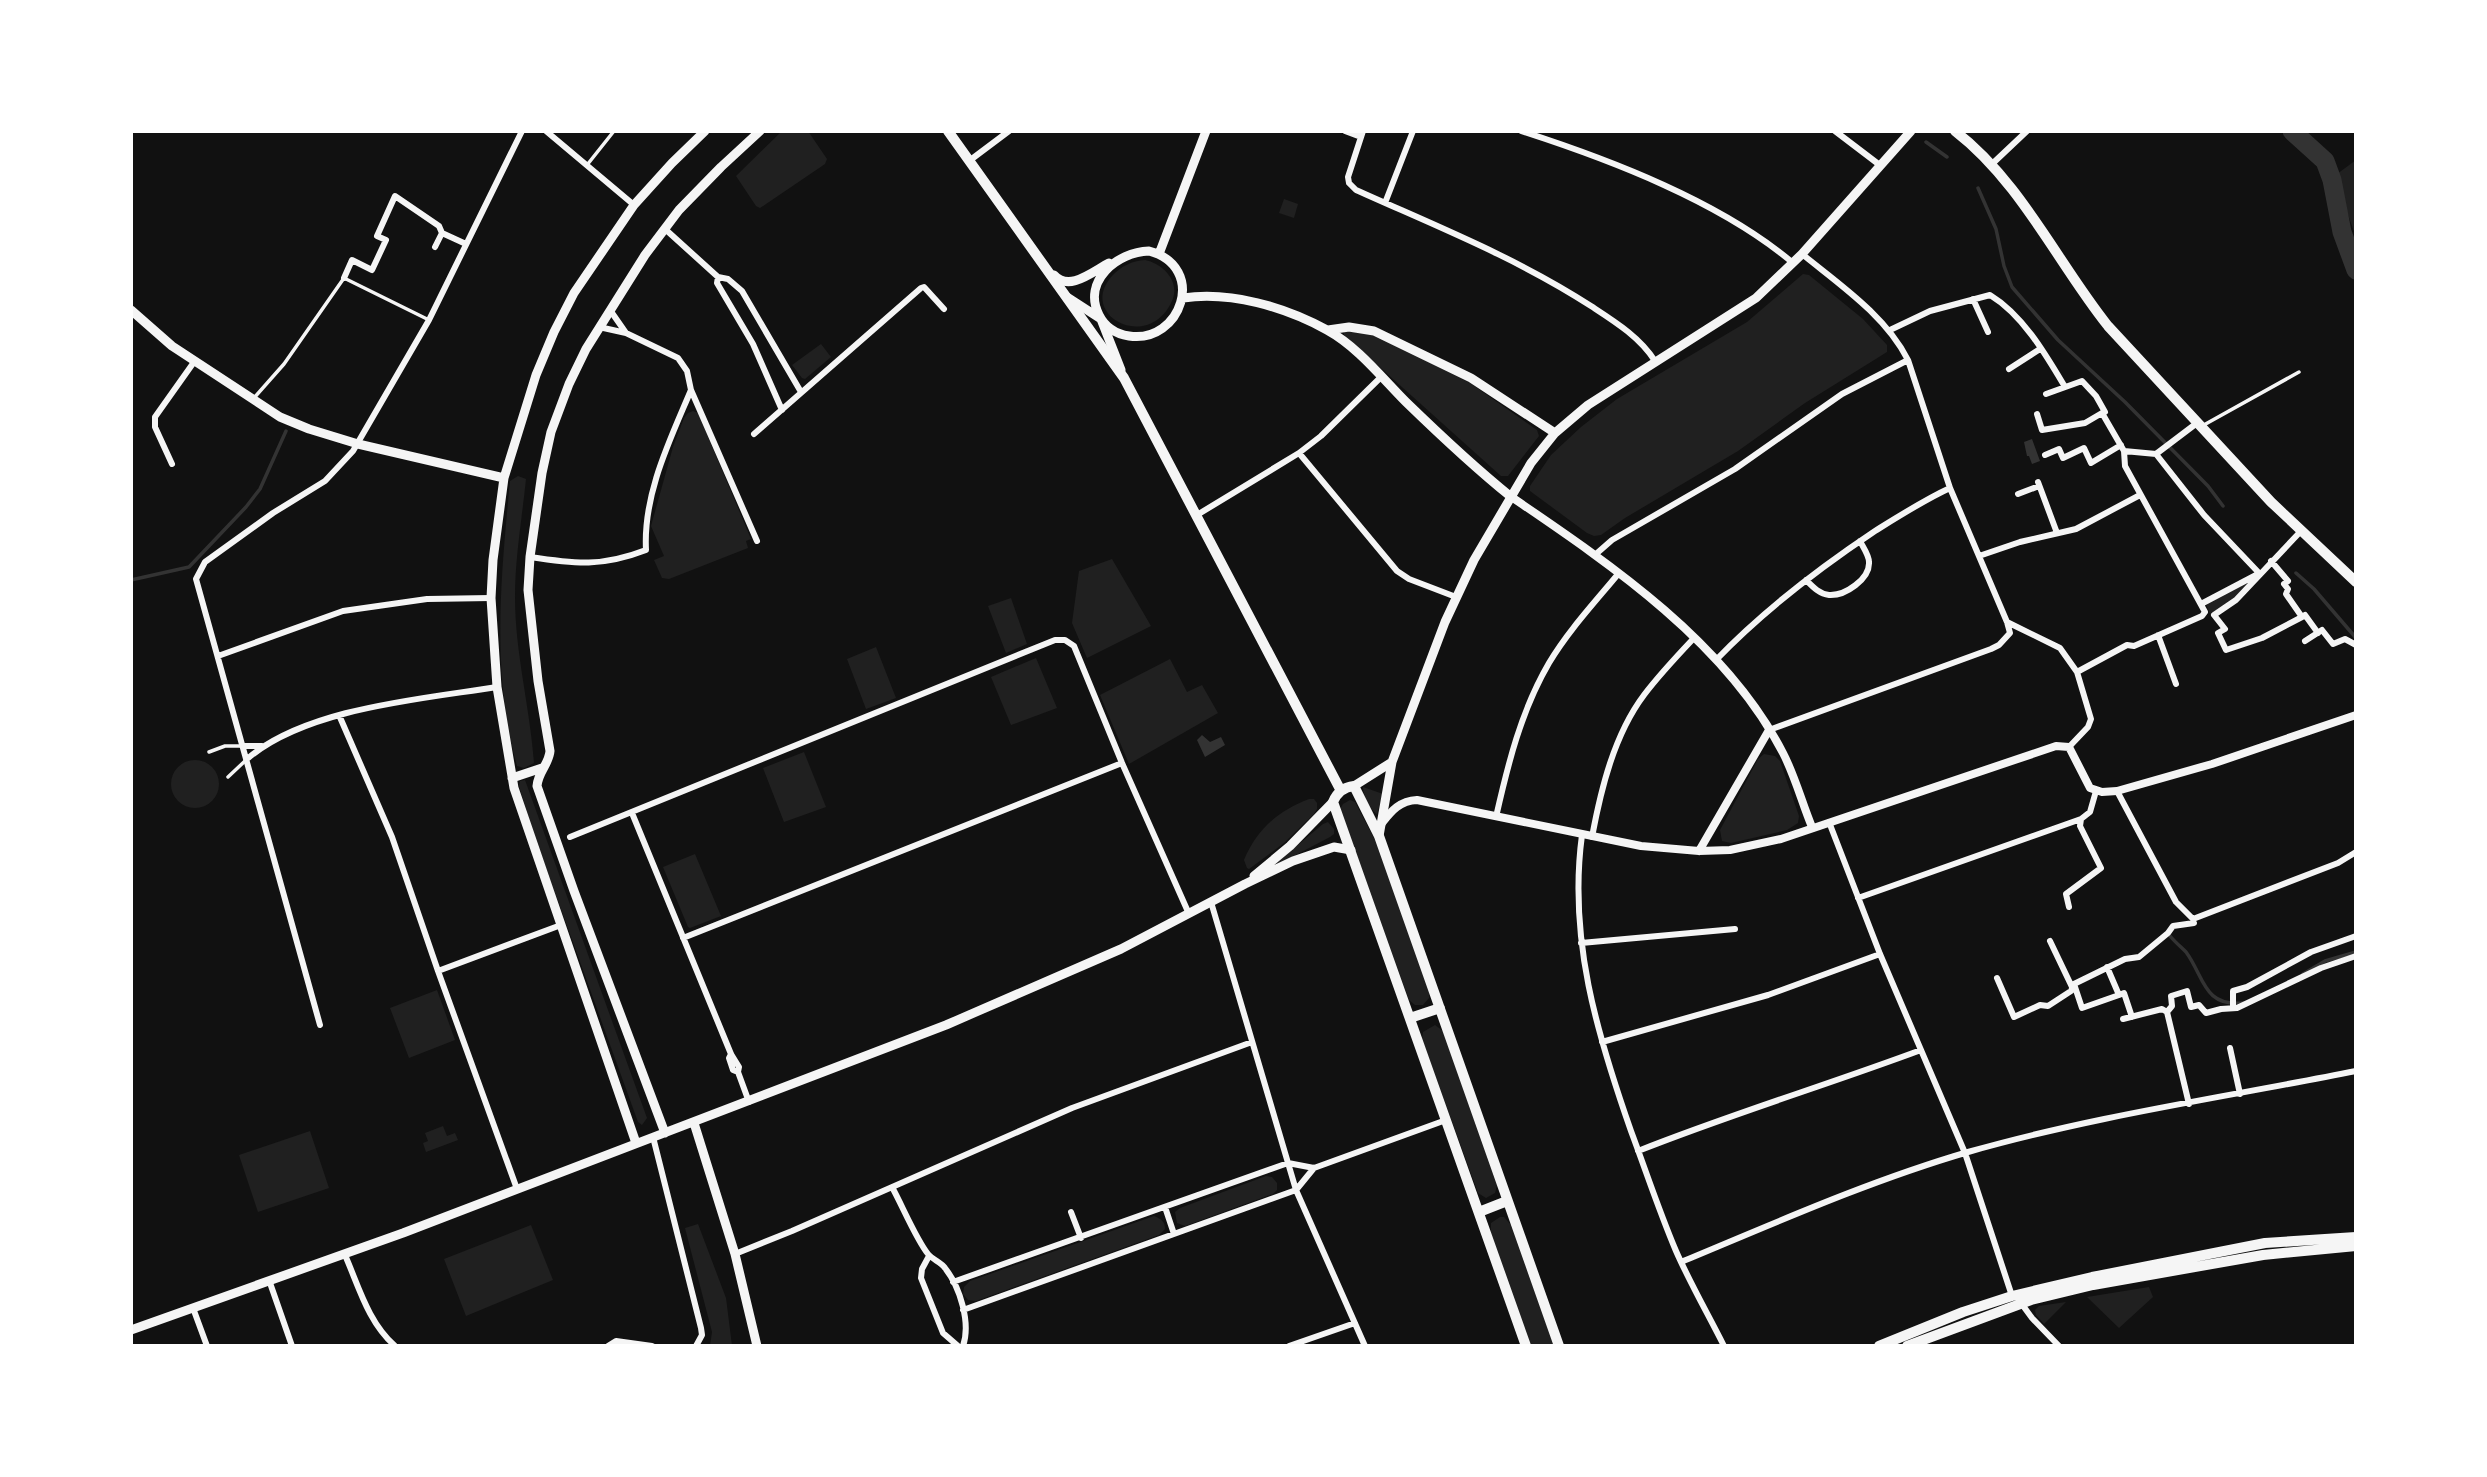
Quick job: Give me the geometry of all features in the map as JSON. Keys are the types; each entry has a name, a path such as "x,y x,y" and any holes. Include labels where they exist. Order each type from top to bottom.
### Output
{"main road":[{"path":"636,1143 512,778 497,687 491,598 493,560 504,478 536,375 554,332 574,293 634,205 705,131"},
{"path":"948,131 1124,378"},
{"path":"1159,254 1206,131"},
{"path":"1379,836 1392,762 1456,597 1474,560 1531,463 1555,433 1588,405 1755,298 1802,254 1911,131"},
{"path":"1955,131 1991,164 2015,194 2083,295 2108,326 2198,425 2301,531 2356,582"},
{"path":"665,1133 541,798 538,777 549,759 550,751 538,681 528,590 530,557 551,432 569,384 599,327 664,229 720,167 759,132"},
{"path":"1041,261 1060,282 1069,283 1139,251 1159,254 1173,264 1182,280 1183,298 1178,310 1161,329 1144,335 1122,335 1065,296"},
{"path":"1115,260 1101,276 1095,301 1124,378 1341,791"},
{"path":"1183,298 1209,295 1236,298 1283,312 1328,330 1357,353 1445,439 1510,496"},
{"path":"131,310 153,332 194,362 280,417 358,444 504,478"},
{"path":"1328,330 1359,327 1384,335 1471,378 1555,433"},
{"path":"1245,884 1290,846 1341,791 1392,762"},
{"path":"512,778 542,768"},
{"path":"1354,786 1379,836 1559,1346"},
{"path":"1332,802 1526,1346"},
{"path":"131,1329 345,1255 749,1102 988,1008 1110,954 1245,884 1318,852 1334,848 1351,850"},
{"path":"1410,1018 1440,1008"},
{"path":"694,1123 735,1254 758,1346"},
{"path":"1479,1212 1507,1201"},
{"path":"1906,1346 2012,1296 2092,1277 2264,1243 2356,1237"},
{"path":"1880,1346 1921,1338 2021,1303 2093,1285 2263,1255 2356,1246"}],"street":[{"path":"320,1025 197,579 200,569 273,513 325,481 358,444 429,320 522,131"},
{"path":"546,131 634,205"},
{"path":"968,161 1009,131"},
{"path":"1345,131 1362,134 1348,177 1349,183 1356,190 1490,249 1569,291 1626,330 1642,344 1655,361"},
{"path":"1385,203 1413,131"},
{"path":"1521,131 1599,159 1675,192 1737,223 1793,263"},
{"path":"1835,131 1881,166"},
{"path":"1991,164 2027,131"},
{"path":"344,278 352,260 372,270 387,240 377,236 396,196 439,226 442,233 466,244"},
{"path":"664,229 718,276 732,282 742,291 801,392"},
{"path":"435,247 442,233"},
{"path":"1699,851 1769,730 1991,649 2000,645 2010,633 1950,488 1908,360 1890,330 1802,254"},
{"path":"718,276 717,283 753,344 782,410"},
{"path":"754,434 921,288 924,287 944,309"},
{"path":"1890,330 1915,317 1990,295 2019,321 2065,387"},
{"path":"1973,299 1988,332"},
{"path":"734,311 748,301"},
{"path":"610,310 626,333"},
{"path":"599,327 626,333 678,358 687,371 691,390 757,541"},
{"path":"2009,369 2040,349"},
{"path":"1595,554 1612,540 1735,469 1842,394 1908,360"},
{"path":"172,464 158,435 155,416 194,362"},
{"path":"1197,516 1299,453 1321,436 1381,377"},
{"path":"2037,414 2042,430 2085,423 2105,412 2096,396 2083,382 2046,394"},
{"path":"530,557 596,564 611,562 646,550 648,511 658,475 691,390"},
{"path":"2077,672 2127,645 2134,646 2202,616 2205,612 2140,495 2124,462 2123,448 2102,413"},
{"path":"2045,455 2059,449 2063,458 2084,448 2091,463 2123,448 2137,454 2156,454 2198,425"},
{"path":"1299,453 1397,571 1409,579 1456,597"},
{"path":"2124,462 2137,454"},
{"path":"2156,454 2204,515 2259,573"},
{"path":"2018,495 2038,484 2057,533"},
{"path":"1716,660 1805,580 1860,541 1950,488"},
{"path":"1979,556 2076,529 2140,495"},
{"path":"1510,496 1619,573 1716,660 1769,730 1786,760 1812,827"},
{"path":"2301,531 2236,600 2214,615 2225,629 2218,633 2226,650 2262,638 2305,615 2318,633"},
{"path":"1805,580 1815,589 1829,595 1843,593 1854,586 1867,571 1870,559 1860,541"},
{"path":"2271,561 2288,582 2284,584 2288,589 2286,594 2302,617"},
{"path":"1496,817 1518,732 1540,680 1563,643 1619,573"},
{"path":"2201,604 2259,573"},
{"path":"218,656 343,611 427,599 491,598"},
{"path":"1382,823 1399,805 1417,800 1641,846 1699,851 1730,850 1781,839 2050,747 2069,747 2088,727 2091,719 2077,672 2060,648 2007,622"},
{"path":"2305,640 2322,630 2333,644 2345,639 2356,645"},
{"path":"2158,635 2176,684"},
{"path":"1694,638 1643,695 1628,722 1587,836 1577,898 1581,943 1602,1042 1681,1262 1724,1346"},
{"path":"570,837 1055,640 1065,640 1074,646 1189,914"},
{"path":"247,759 262,746 339,715 375,706 497,687"},
{"path":"339,715 392,837 517,1189"},
{"path":"2069,747 2090,788 2096,791 2117,791 2212,764 2356,715"},
{"path":"243,746 262,746"},
{"path":"683,938 1122,763"},
{"path":"1858,898 2081,819 2090,811 2096,791"},
{"path":"2117,791 2176,902 2193,921"},
{"path":"632,813 731,1054 729,1058 733,1070 738,1072 749,1102"},
{"path":"2070,907 2066,894 2102,866 2080,827 2081,819"},
{"path":"1829,822 1880,954 1965,1153 2012,1296"},
{"path":"1997,978 2014,1017 2040,1005 2048,1006 2073,985 2125,959 2139,957 2173,926 2193,921 2338,863 2356,852"},
{"path":"1211,902 1296,1190 1365,1346"},
{"path":"438,971 561,925"},
{"path":"1581,943 1735,929"},
{"path":"2233,1005 2233,991 2247,987 2293,960 2356,936"},
{"path":"2050,941 2073,985 2081,1008 2124,993 2132,1017"},
{"path":"1602,1042 1768,995 1880,954"},
{"path":"2167,1012 2172,1006 2171,996 2187,991 2191,1007 2199,1005 2206,1013 2233,1005 2237,1008 2321,968 2356,956"},
{"path":"2107,967 2119,995"},
{"path":"2123,1019 2162,1009 2167,1012 2189,1104"},
{"path":"735,1254 1072,1108 1252,1042"},
{"path":"2230,1048 2240,1094"},
{"path":"1639,1151 1921,1050"},
{"path":"1681,1262 1821,1204 1965,1153 2030,1136 2356,1071"},
{"path":"963,1310 1296,1190 1314,1168 1446,1120"},
{"path":"653,1137 701,1328 702,1335 696,1346"},
{"path":"953,1282 1288,1163 1314,1168"},
{"path":"892,1186 929,1256 945,1267 953,1282 963,1310 966,1337 960,1346 943,1334 921,1278 922,1269 929,1256"},
{"path":"1165,1208 1174,1234"},
{"path":"1071,1212 1080,1238"},
{"path":"345,1255 370,1315 381,1333 395,1346"},
{"path":"269,1280 292,1346"},
{"path":"2021,1303 2059,1346"},
{"path":"193,1308 207,1346"},
{"path":"1289,1346 1355,1323"},
{"path":"608,1346 616,1341 652,1346"}],"lane":[{"path":"587,165 614,131"},
{"path":"252,401 284,364 344,278 429,320"},
{"path":"2198,425 2298,372"},
{"path":"209,752 225,746 243,746"},
{"path":"228,777 247,759"}],"shaded area":[{"path":"782,131 808,131 827,159 825,164 760,208 736,176"},
{"path":"2356,160 2356,237 2342,198 2337,174"},
{"path":"1284,199 1298,204 1294,218 1279,213"},
{"path":"1145,260 1159,266 1169,276 1173,282 1174,296 1160,318 1147,325 1133,326 1119,322 1109,315 1103,304 1104,290 1119,269"},
{"path":"1803,274 1809,275 1863,319 1887,345 1887,352 1805,403 1738,451 1601,535 1587,533 1530,491 1530,486 1551,455 1581,427 1617,399 1747,322"},
{"path":"1344,332 1386,340 1470,383 1537,430 1539,436 1508,476 1501,476 1344,335"},
{"path":"821,344 831,357 805,379 802,378 792,365"},
{"path":"693,411 698,413 751,539 746,541 748,548 669,579 662,578 654,560 664,556 651,526 673,447 684,418"},
{"path":"2032,439 2040,461 2032,464 2024,442"},
{"path":"518,476 526,479 516,568 516,618 534,763 524,768 517,766 509,731 500,624 510,481"},
{"path":"1112,559 1151,626 1087,658 1072,623 1079,571"},
{"path":"2251,580 2236,599 2210,614 2206,604"},
{"path":"1011,598 1027,644 1006,653 988,606"},
{"path":"876,647 896,698 866,709 847,659"},
{"path":"1036,658 1057,708 1011,725 991,677"},
{"path":"1170,659 1187,692 1202,685 1218,713 1129,764 1100,695"},
{"path":"1202,735 1210,742 1221,737 1225,745 1205,757 1197,740"},
{"path":"804,752 826,807 784,822 763,768"},
{"path":"1764,754 1775,756 1780,761 1799,816 1798,823 1787,830 1731,843 1722,841 1720,830 1758,759"},
{"path":"195,760 212,767 219,784 212,801 195,808 178,801 171,784 178,767"},
{"path":"525,780 647,1118 642,1125 638,1122 533,832 519,786 520,781"},
{"path":"1363,787 1383,794 1377,814 1372,810"},
{"path":"1314,799 1317,803 1314,814 1284,843 1247,868 1244,860 1262,830 1278,815"},
{"path":"1350,800 1355,802 1375,840 1430,990 1429,998 1423,1005 1415,1005 1409,1000 1340,809"},
{"path":"1328,822 1334,829 1334,834 1269,869 1323,824"},
{"path":"695,854 721,916 690,928 663,867"},
{"path":"437,990 455,1040 409,1058 390,1008"},
{"path":"1435,1025 1443,1031 1497,1185 1495,1193 1486,1198 1478,1193 1422,1039 1423,1032"},
{"path":"443,1126 447,1136 455,1133 458,1140 426,1152 423,1143 428,1141 425,1133"},
{"path":"310,1131 329,1188 258,1212 239,1155"},
{"path":"1266,1176 1272,1177 1277,1183 1277,1190 1273,1194 1185,1226 1177,1223 1175,1212 1180,1208"},
{"path":"1154,1216 1164,1224 1165,1229 1159,1235 976,1301 968,1300 963,1294 964,1287 970,1281"},
{"path":"1504,1217 1511,1225 1554,1346 1530,1346 1491,1234 1491,1223"},
{"path":"698,1224 726,1298 732,1346 710,1346 712,1332 685,1228"},
{"path":"531,1225 553,1280 466,1316 444,1259"},
{"path":"2149,1287 2153,1297 2119,1328 2087,1297"},
{"path":"2066,1302 2044,1324 2036,1315 2035,1310 2039,1306"}],"waterway":[{"path":"2292,131 2325,161 2332,180 2342,232 2356,270"},
{"path":"1926,142 1947,157"},
{"path":"1978,188 1996,229 2004,266 2012,287 2058,340 2125,402 2208,486 2223,506"},
{"path":"131,580 189,567 260,489 286,431"},
{"path":"2296,573 2314,589 2356,638"},
{"path":"2170,936 2186,952 2212,995 2230,1003 2243,1003"},
{"path":"2303,974 2325,961 2356,952"}]}
